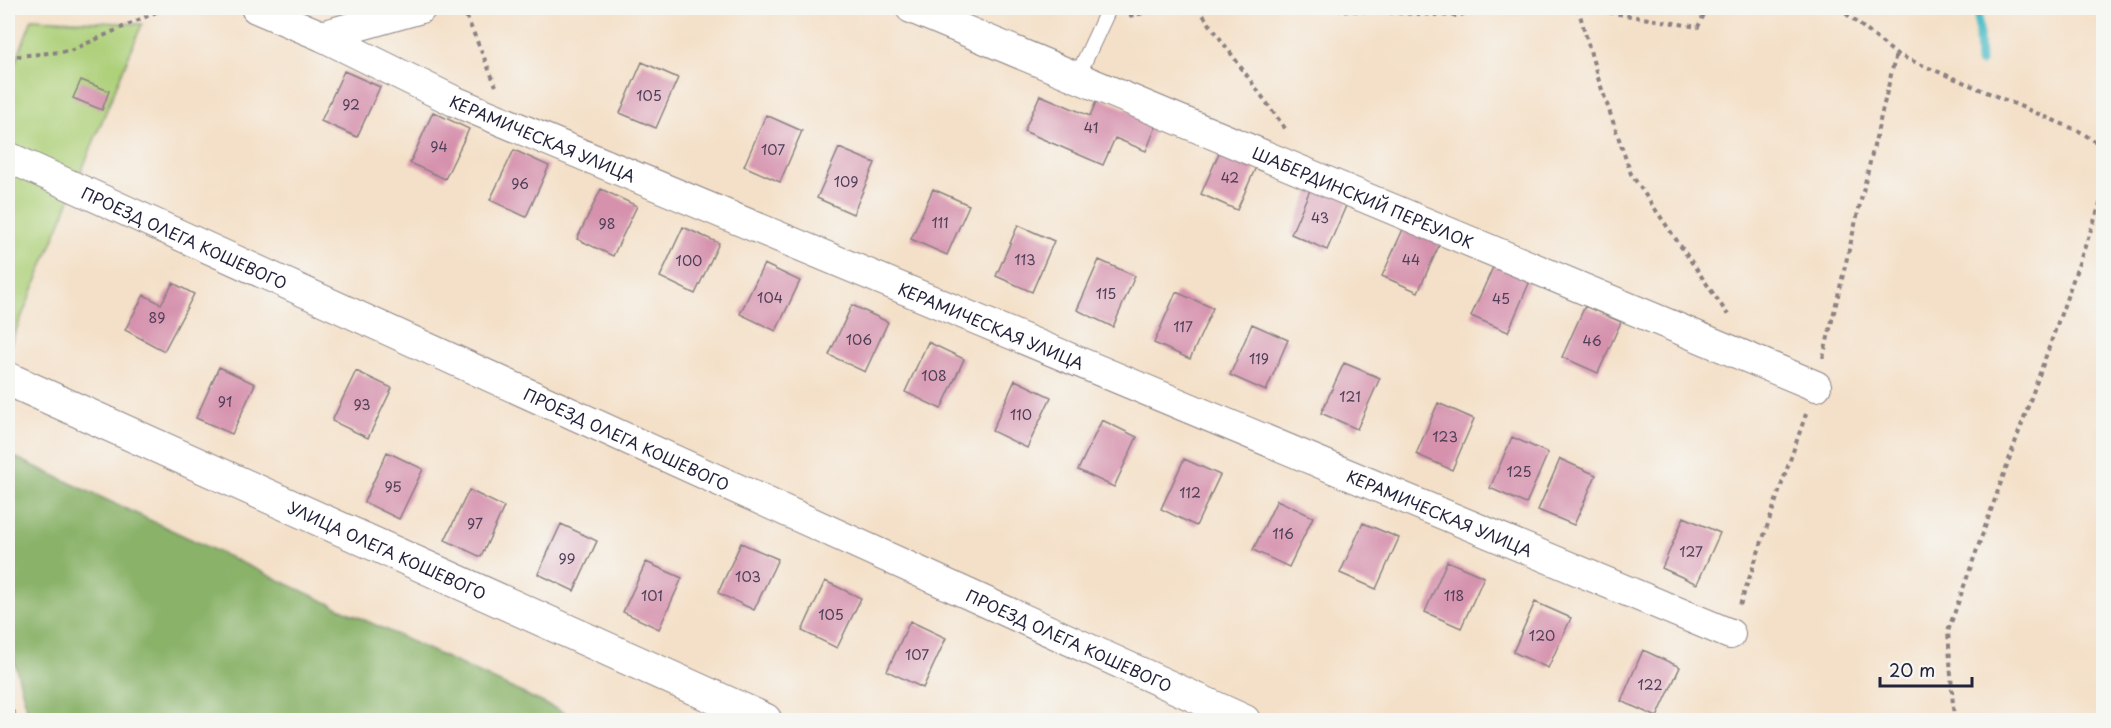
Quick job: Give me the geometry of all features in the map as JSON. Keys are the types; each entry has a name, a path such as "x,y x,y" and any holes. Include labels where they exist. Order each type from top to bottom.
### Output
{"main road":[{"name":"УЛИЦА ОЛЕГА КОШЕВОГО","path":"8,379 765,720"}],"street":[{"name":"КЕРАМИЧЕСКАЯ УЛИЦА","path":"256,8 322,36 454,101 1730,634"},
{"path":"322,36 421,8"},
{"name":"ШАБЕРДИНСКИЙ ПЕРЕУЛОК","path":"911,8 1816,386"},
{"name":"ПРОЕЗД ОЛЕГА КОШЕВОГО","path":"8,157 1245,720"}],"lane":[{"path":"1077,77 1109,8"},
{"path":"8,716 9,720"}],"path":[{"path":"8,57 70,51 165,8"},
{"path":"463,8 513,126"},
{"path":"1102,23 1168,8"},
{"path":"1197,8 1287,131"},
{"path":"1299,8 1459,16 1475,8"},
{"path":"1707,8 1698,27 1580,8 1597,75 1631,174 1729,316"},
{"path":"1839,8 1896,54 2079,130 2103,147"},
{"path":"1730,634 1816,386 1896,54"},
{"path":"1954,720 1948,631 2103,193"}],"green space":[{"path":"32,19 142,24 8,350 8,82"},
{"path":"8,454 580,720 30,720 8,638"}],"building":[{"path":"642,62 678,78 656,128 620,113"},
{"path":"344,71 380,87 357,137 321,121"},
{"path":"81,80 109,91 102,110 73,98"},
{"path":"1040,95 1090,116 1098,97 1158,122 1146,151 1115,138 1103,165 1024,131"},
{"path":"433,112 469,129 445,179 410,163"},
{"path":"766,115 802,131 780,182 744,166"},
{"path":"1223,144 1259,160 1237,210 1201,194"},
{"path":"839,148 875,163 853,214 817,198"},
{"path":"514,150 549,166 526,217 490,200"},
{"path":"1313,183 1349,199 1327,250 1291,234"},
{"path":"601,189 637,206 613,256 577,239"},
{"path":"933,189 969,205 947,255 911,239"},
{"path":"1018,225 1054,241 1032,292 996,276"},
{"path":"1405,225 1441,241 1418,292 1382,276"},
{"path":"683,227 719,243 695,294 660,277"},
{"path":"1099,260 1135,276 1113,327 1077,310"},
{"path":"764,264 800,281 776,331 740,314"},
{"path":"1494,265 1530,281 1508,332 1471,316"},
{"path":"173,283 194,294 164,351 125,330 144,295 161,304"},
{"path":"1176,292 1213,308 1190,359 1154,343"},
{"path":"852,305 888,322 865,372 829,355"},
{"path":"1585,306 1621,322 1598,373 1562,357"},
{"path":"1252,324 1288,340 1266,391 1230,375"},
{"path":"928,342 964,359 941,409 905,392"},
{"path":"1344,363 1380,378 1357,429 1321,413"},
{"path":"219,367 255,384 232,434 196,418"},
{"path":"356,371 392,388 368,438 332,421"},
{"path":"1015,380 1051,397 1027,448 992,431"},
{"path":"1438,403 1474,419 1452,470 1416,454"},
{"path":"1102,420 1137,437 1114,487 1078,470"},
{"path":"1512,437 1548,453 1526,504 1490,488"},
{"path":"387,452 423,469 399,519 364,502"},
{"path":"1184,459 1220,475 1196,526 1161,509"},
{"path":"1560,459 1596,475 1574,525 1538,510"},
{"path":"469,490 504,507 481,557 445,540"},
{"path":"1277,500 1313,517 1289,567 1253,550"},
{"path":"1684,517 1720,533 1697,584 1662,568"},
{"path":"1363,523 1399,538 1376,589 1340,573"},
{"path":"561,524 597,541 574,591 538,574"},
{"path":"741,543 778,559 754,610 718,593"},
{"path":"1447,561 1484,577 1461,628 1425,612"},
{"path":"646,562 682,578 659,629 623,612"},
{"path":"825,581 861,598 837,648 802,631"},
{"path":"1535,602 1571,618 1548,668 1513,652"},
{"path":"910,621 946,638 923,688 887,671"},
{"path":"1643,650 1680,667 1657,717 1621,701"}],"waterway":[{"path":"1978,8 1980,62"}]}
